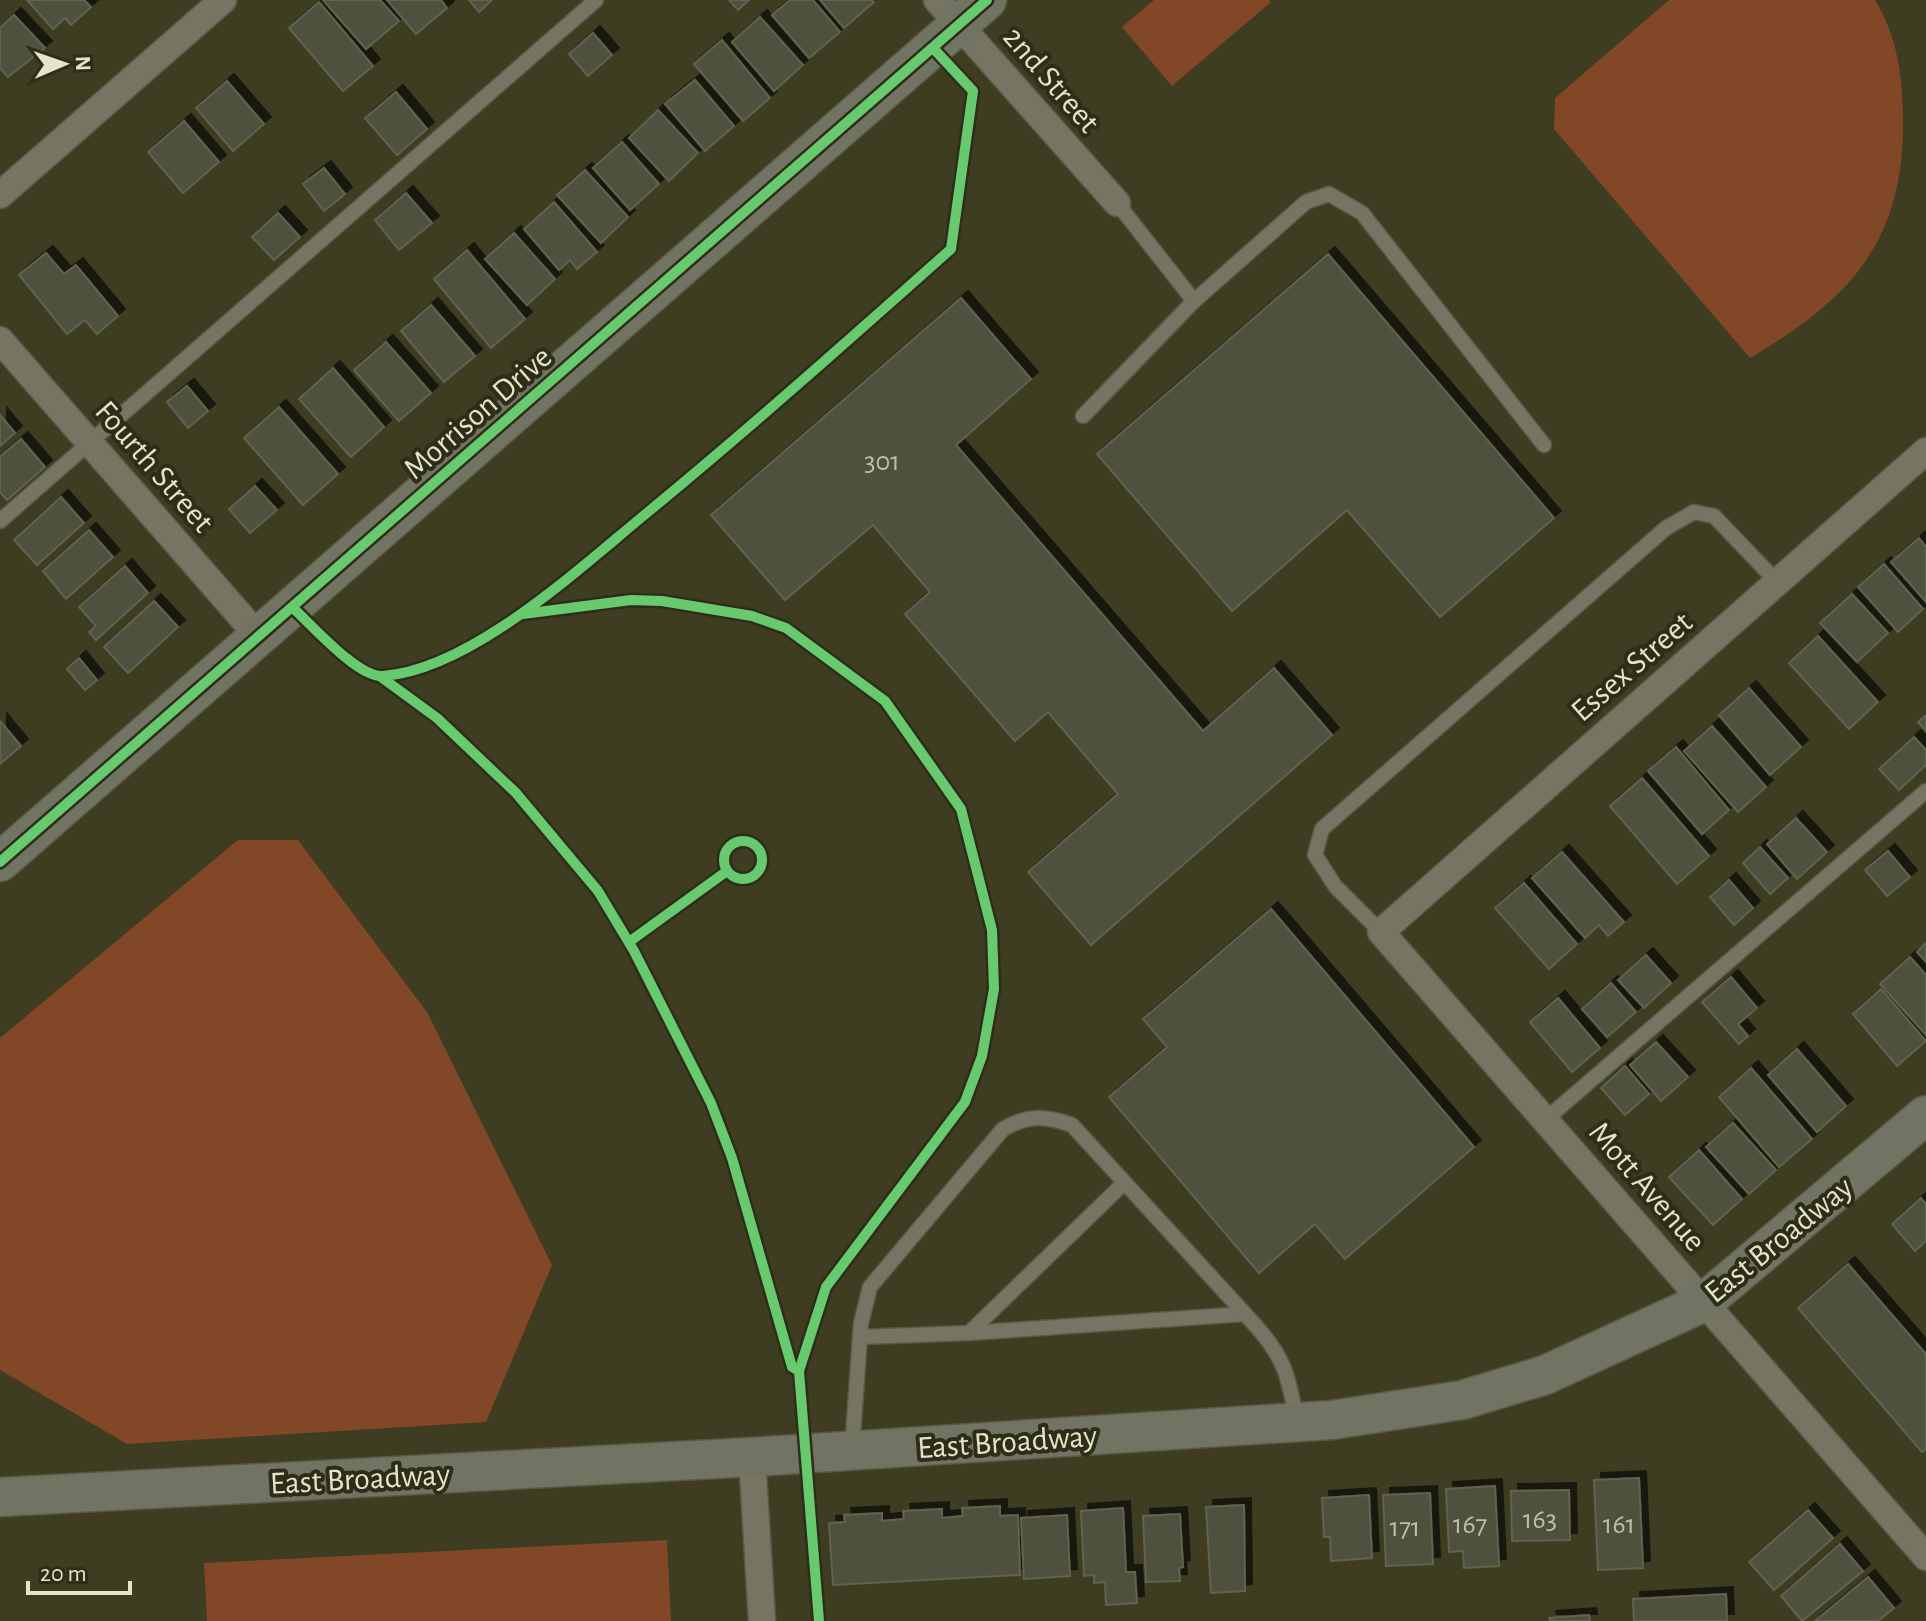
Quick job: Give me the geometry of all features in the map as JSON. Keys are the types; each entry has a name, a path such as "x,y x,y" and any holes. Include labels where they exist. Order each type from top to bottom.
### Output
{"street":[{"path":"0,195 223,0"},
{"name":"Morrison Drive","path":"0,862 259,637 948,13 987,0"},
{"name":"2nd Street","path":"948,13 1117,203"},
{"name":"Fourth Street","path":"0,340 259,637"},
{"name":"Essex Street","path":"1381,932 1926,451"},
{"name":"Mott Avenue","path":"1381,932 1926,1557"},
{"name":"East Broadway","path":"0,1497 752,1457 1297,1422 1462,1400 1545,1375 1704,1302 1926,1115"},
{"path":"752,1457 762,1621"}],"lane":[{"path":"0,521 596,0"},
{"path":"1083,416 1194,301 1306,202 1329,194 1362,213 1544,445"},
{"path":"1117,203 1194,301"},
{"path":"1381,932 1335,886 1315,855 1322,829 1666,528 1694,512 1714,516 1777,582"},
{"path":"1545,1120 1926,791"},
{"path":"852,1451 860,1337 870,1287 1003,1129 1024,1117 1050,1116 1072,1125 1245,1314 1278,1351 1287,1370 1297,1422"},
{"path":"969,1333 1124,1183"},
{"path":"860,1337 969,1333 1245,1314"}],"shaded area":[{"path":"1154,0 1271,2 1172,86 1122,27"},
{"path":"1669,0 1875,0 1889,27 1897,56 1903,116 1901,160 1894,198 1882,231 1866,261 1844,288 1817,312 1750,358 1554,129 1555,98"},
{"path":"238,840 298,840 427,1012 552,1265 486,1422 127,1444 0,1370 0,1038"},
{"path":"667,1540 671,1621 207,1621 204,1563"}],"building":[{"path":"27,0 84,0 91,7 71,25 65,18 53,29"},
{"path":"323,0 380,0 399,21 366,49"},
{"path":"387,0 441,0 447,8 416,34"},
{"path":"469,0 492,0 479,12"},
{"path":"729,0 749,0 738,10"},
{"path":"790,0 813,0 840,32 809,58 772,15"},
{"path":"820,0 872,0 874,2 844,28"},
{"path":"319,2 373,66 343,91 289,28"},
{"path":"14,15 45,48 8,77 0,68 0,28"},
{"path":"760,17 803,65 774,91 732,42"},
{"path":"593,33 612,55 588,76 569,54"},
{"path":"722,40 770,98 743,121 694,64"},
{"path":"695,80 734,126 705,151 665,104"},
{"path":"227,81 264,124 233,151 196,108"},
{"path":"396,92 427,129 397,155 365,118"},
{"path":"658,110 698,153 669,181 629,138"},
{"path":"184,121 219,162 183,193 148,152"},
{"path":"622,142 659,184 630,210 593,168"},
{"path":"324,168 345,194 324,211 303,184"},
{"path":"585,170 628,217 601,243 557,195"},
{"path":"406,193 432,223 399,250 375,220"},
{"path":"554,202 597,252 577,269 570,260 559,270 524,229"},
{"path":"278,213 300,237 274,260 252,237"},
{"path":"514,233 555,279 527,305 485,259"},
{"path":"467,250 525,319 491,348 434,279"},
{"path":"46,253 64,274 76,265 118,316 97,334 85,320 67,334 19,275"},
{"path":"1328,254 1554,518 1440,617 1347,510 1232,611 1097,454"},
{"path":"961,298 1031,379 956,445 1203,731 1274,668 1332,735 1091,945 1028,872 1118,794 1048,712 1015,741 905,614 930,592 873,525 785,600 711,515"},
{"path":"431,305 475,356 444,382 401,331"},
{"path":"386,342 431,393 399,421 354,370"},
{"path":"333,368 384,427 351,457 299,399"},
{"path":"187,386 208,411 188,428 167,402"},
{"path":"279,407 338,474 303,505 244,438"},
{"path":"0,415 15,433 0,446"},
{"path":"21,439 45,467 7,500 0,492 0,457"},
{"path":"255,486 277,510 250,533 229,509"},
{"path":"61,497 84,523 37,565 14,540"},
{"path":"89,530 113,557 66,599 43,571"},
{"path":"1919,538 1926,547 1926,602 1891,562"},
{"path":"1884,564 1923,609 1898,632 1858,587"},
{"path":"125,566 148,593 96,640 89,632 96,626 79,607"},
{"path":"1852,594 1888,633 1857,662 1820,623"},
{"path":"154,601 178,627 128,673 104,647"},
{"path":"1818,636 1878,702 1849,729 1789,663"},
{"path":"79,658 97,680 85,690 67,669"},
{"path":"1749,688 1801,747 1770,775 1719,715"},
{"path":"1926,715 1926,731 1918,722"},
{"path":"0,721 21,746 0,764"},
{"path":"1712,726 1766,787 1738,812 1684,751"},
{"path":"1914,737 1926,750 1926,765 1899,790 1879,769"},
{"path":"1676,747 1729,810 1702,834 1648,771"},
{"path":"1642,778 1709,856 1677,884 1610,806"},
{"path":"1796,818 1827,852 1797,879 1767,844"},
{"path":"1760,847 1788,878 1770,894 1743,863"},
{"path":"1888,851 1910,877 1887,896 1865,870"},
{"path":"1562,852 1624,922 1608,936 1599,925 1585,938 1532,878"},
{"path":"1729,880 1753,908 1734,925 1710,897"},
{"path":"1524,883 1577,944 1549,969 1495,908"},
{"path":"1271,909 1474,1147 1345,1259 1315,1224 1259,1273 1109,1097 1167,1047 1143,1019"},
{"path":"1926,943 1926,962 1917,952"},
{"path":"1646,955 1671,983 1644,1008 1618,980"},
{"path":"1910,957 1926,975 1926,1035 1880,984"},
{"path":"1731,977 1757,1008 1738,1024 1748,1036 1739,1044 1702,1002"},
{"path":"1611,983 1636,1012 1607,1037 1582,1009"},
{"path":"1881,989 1926,1041 1897,1066 1853,1014"},
{"path":"1558,998 1600,1048 1572,1072 1530,1022"},
{"path":"1656,1042 1688,1077 1661,1101 1630,1065"},
{"path":"1797,1049 1846,1106 1817,1132 1768,1075"},
{"path":"1625,1066 1649,1094 1625,1115 1601,1088"},
{"path":"1751,1068 1812,1139 1779,1167 1719,1097"},
{"path":"1733,1123 1776,1170 1749,1194 1706,1147"},
{"path":"1699,1150 1742,1199 1713,1225 1669,1177"},
{"path":"1921,1198 1926,1204 1926,1241 1915,1251 1892,1224"},
{"path":"1848,1264 1926,1354 1926,1449 1922,1452 1798,1308"},
{"path":"1639,1478 1643,1568 1598,1570 1594,1480"},
{"path":"1495,1486 1499,1566 1464,1568 1463,1551 1449,1552 1446,1489"},
{"path":"1569,1490 1570,1540 1512,1541 1511,1491"},
{"path":"1430,1493 1433,1564 1386,1566 1383,1495"},
{"path":"1369,1495 1372,1558 1331,1561 1330,1537 1324,1537 1322,1498"},
{"path":"1244,1505 1245,1591 1211,1593 1206,1507"},
{"path":"1000,1506 1000,1516 1018,1515 1020,1575 833,1585 829,1523 845,1522 844,1515 882,1513 882,1521 904,1519 903,1511 942,1509 942,1518 963,1516 962,1508"},
{"path":"1123,1508 1126,1572 1135,1572 1137,1603 1106,1605 1105,1582 1094,1583 1094,1575 1084,1576 1081,1511"},
{"path":"1808,1510 1833,1538 1774,1590 1749,1562"},
{"path":"1180,1514 1183,1567 1179,1568 1180,1581 1146,1582 1143,1516"},
{"path":"1067,1515 1070,1576 1024,1579 1021,1518"},
{"path":"1840,1544 1863,1571 1802,1621 1781,1596"},
{"path":"1868,1577 1894,1608 1878,1621 1815,1621"},
{"path":"1726,1594 1727,1621 1634,1621 1633,1599"},
{"path":"1589,1615 1590,1621 1550,1621 1549,1618"}],"cycle path":[{"path":"0,862 987,0"},
{"path":"293,608 349,660 373,674 383,676 417,669 452,655 488,636 558,586 801,382 951,249 973,91 933,48"},
{"path":"523,614 631,600 662,601 752,616 786,628 885,701 961,809 992,930 994,989 982,1056 965,1102 826,1287 799,1371 819,1621"},
{"path":"381,677 437,718 516,793 598,891 634,951 711,1103 732,1158 792,1367 799,1371"},
{"path":"743,841 757,846 762,860 757,874 743,879 729,874 724,860 729,846 743,841"},
{"path":"629,942 727,871"}]}
